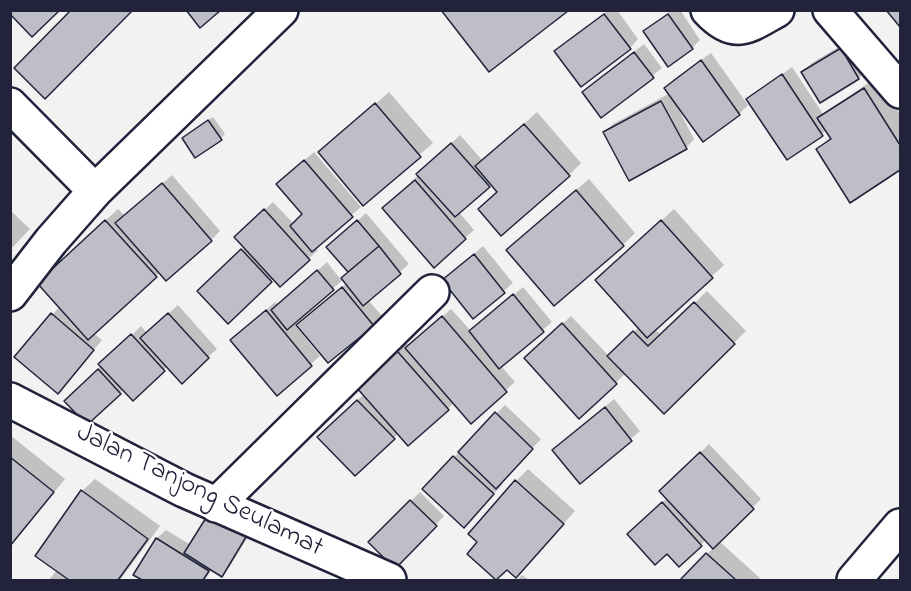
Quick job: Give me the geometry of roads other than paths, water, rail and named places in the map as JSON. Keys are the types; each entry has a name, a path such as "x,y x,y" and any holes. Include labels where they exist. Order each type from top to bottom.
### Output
{"street":[{"path":"10,294 51,241 95,191 281,10"},
{"path":"708,10 720,24 738,28 777,10"},
{"path":"830,10 900,91"},
{"path":"10,105 95,191"},
{"path":"216,505 432,292"},
{"name":"Jalan Tanjong Seulamat","path":"10,400 216,505 389,580"},
{"path":"854,580 900,526"}]}
